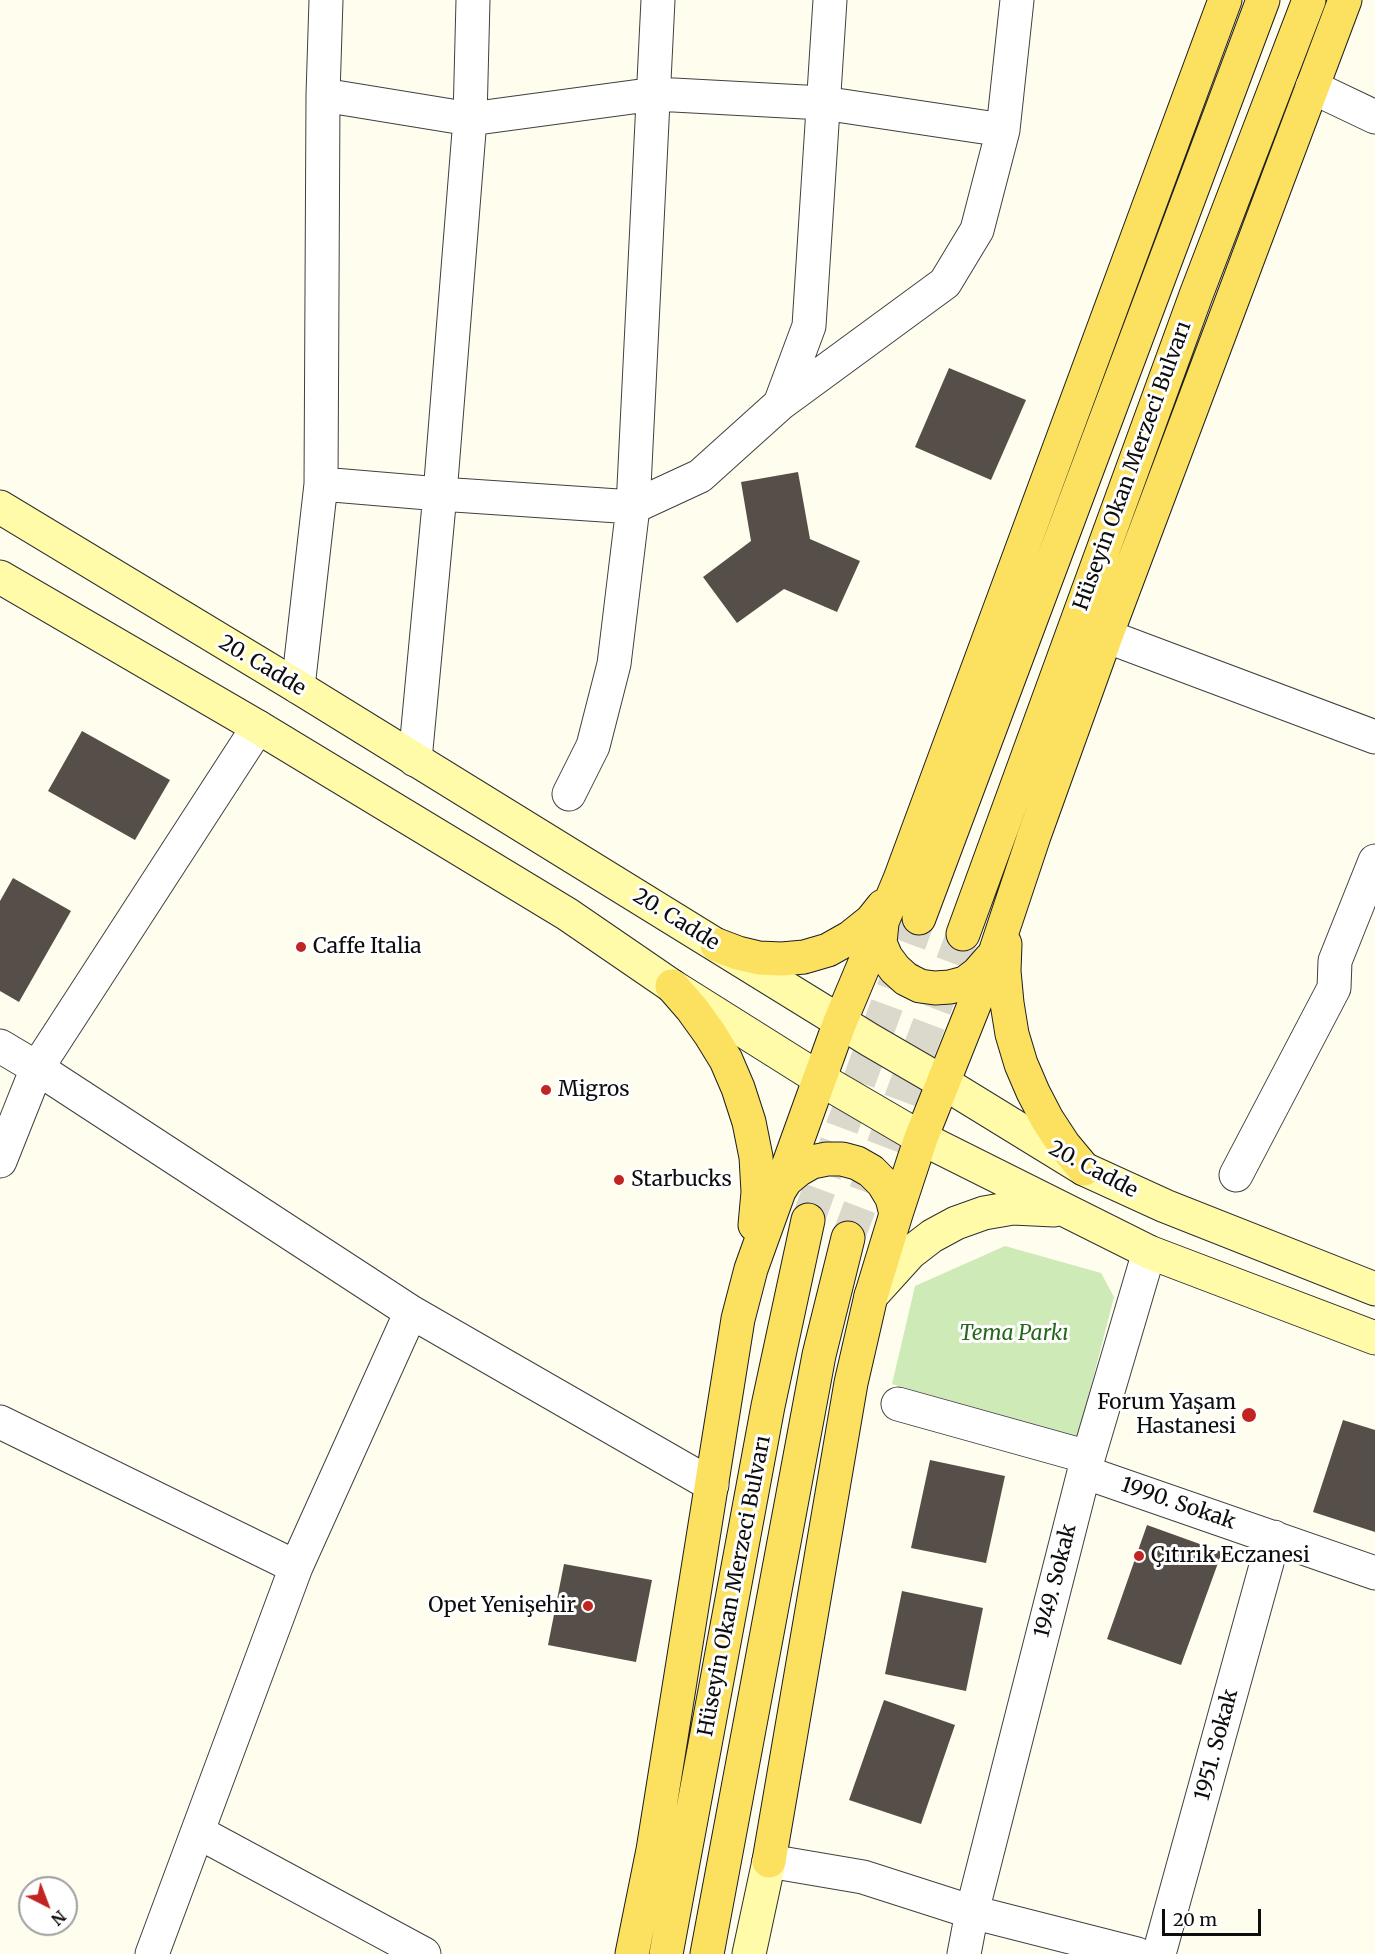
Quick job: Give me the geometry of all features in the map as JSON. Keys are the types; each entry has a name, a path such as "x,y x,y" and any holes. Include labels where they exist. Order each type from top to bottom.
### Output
{"main road":[{"path":"632,1954 653,1850 738,1319 751,1269 840,1022 900,879 1226,0"},
{"name":"Hüseyin Okan Merzeci Bulvarı","path":"919,918 1263,0"},
{"name":"Hüseyin Okan Merzeci Bulvarı","path":"963,934 1196,295 1309,0"},
{"path":"769,1861 851,1383 871,1296 896,1214 921,1138 996,950 1106,636 1344,0"},
{"path":"717,945 748,956 782,959 804,957 828,950 851,937 871,921 887,901 900,879"},
{"path":"1009,909 1004,971 1012,1034 1021,1064 1042,1110 1064,1145 1084,1169"},
{"path":"882,922 880,943 886,957 906,979 920,986 942,988 965,983 988,963 996,950"},
{"path":"672,986 692,1009 726,1060 749,1122 756,1157 758,1192 751,1269"},
{"path":"778,1192 786,1180 812,1162 842,1159 857,1163 871,1171 883,1183 892,1198 896,1214"},
{"name":"Hüseyin Okan Merzeci Bulvarı","path":"666,1954 768,1406 808,1220"},
{"name":"Hüseyin Okan Merzeci Bulvarı","path":"707,1954 819,1355 848,1238"}],"street":[{"path":"298,687 321,484 323,95 326,0"},
{"path":"415,760 440,494 470,119 473,0"},
{"path":"569,794 592,746 614,664 633,507 658,0"},
{"path":"780,404 809,326 830,0"},
{"path":"321,484 633,507 700,476 780,404 945,282 977,230 1003,130 1017,0"},
{"path":"1312,87 1375,117"},
{"path":"323,95 470,119 655,94 823,103 1003,130"},
{"name":"20. Cadde","path":"0,507 1084,1169 1165,1206 1375,1289"},
{"path":"0,577 258,728 567,914 672,986 820,1079 921,1138 1149,1252 1375,1338"},
{"path":"1106,636 1375,737"},
{"path":"0,1161 37,1068 258,728"},
{"path":"1236,1175 1334,988 1335,962 1375,861"},
{"path":"0,1046 411,1312 712,1485"},
{"path":"871,1296 910,1253 932,1236 956,1223 984,1213 1013,1208 1043,1208 1073,1213"},
{"name":"1949. Sokak","path":"964,1954 972,1912 1086,1465 1149,1252"},
{"path":"152,1954 296,1567 411,1312"},
{"name":"1990. Sokak","path":"898,1404 1086,1465 1375,1573"},
{"path":"0,1422 296,1567"},
{"name":"1951. Sokak","path":"1159,1954 1274,1537"},
{"path":"198,1832 424,1954"},
{"path":"749,1954 769,1861 862,1878 972,1912 1137,1954"}],"green space":[{"name":"Tema Parkı","path":"1005,1246 1101,1273 1114,1297 1078,1437 892,1384 915,1286"}],"building":[{"path":"949,368 1026,400 991,480 915,447"},
{"path":"798,472 810,539 860,561 837,612 784,589 737,623 703,577 751,541 741,482"},
{"path":"82,731 170,780 135,840 48,791"},
{"path":"13,878 71,911 19,1002 0,991 0,901"},
{"path":"1343,1420 1375,1430 1375,1532 1313,1512"},
{"path":"930,1460 1005,1476 986,1563 911,1548"},
{"path":"1147,1525 1222,1552 1181,1665 1107,1639"},
{"path":"564,1564 652,1580 636,1662 548,1645"},
{"path":"902,1591 983,1608 966,1691 885,1674"},
{"path":"884,1700 955,1725 921,1824 849,1800"}],"tunnel":[{"path":"808,1220 919,918"},
{"path":"848,1238 963,934"}],"place":[{"name":"Caffe Italia","path":"301,947"},
{"name":"Migros","path":"546,1090"},
{"name":"Starbucks","path":"619,1180"},
{"name":"Forum Yaşam Hastanesi","path":"1249,1415"},
{"name":"Çıtırık Eczanesi","path":"1139,1556"},
{"name":"Opet Yenişehir","path":"588,1606"}]}
